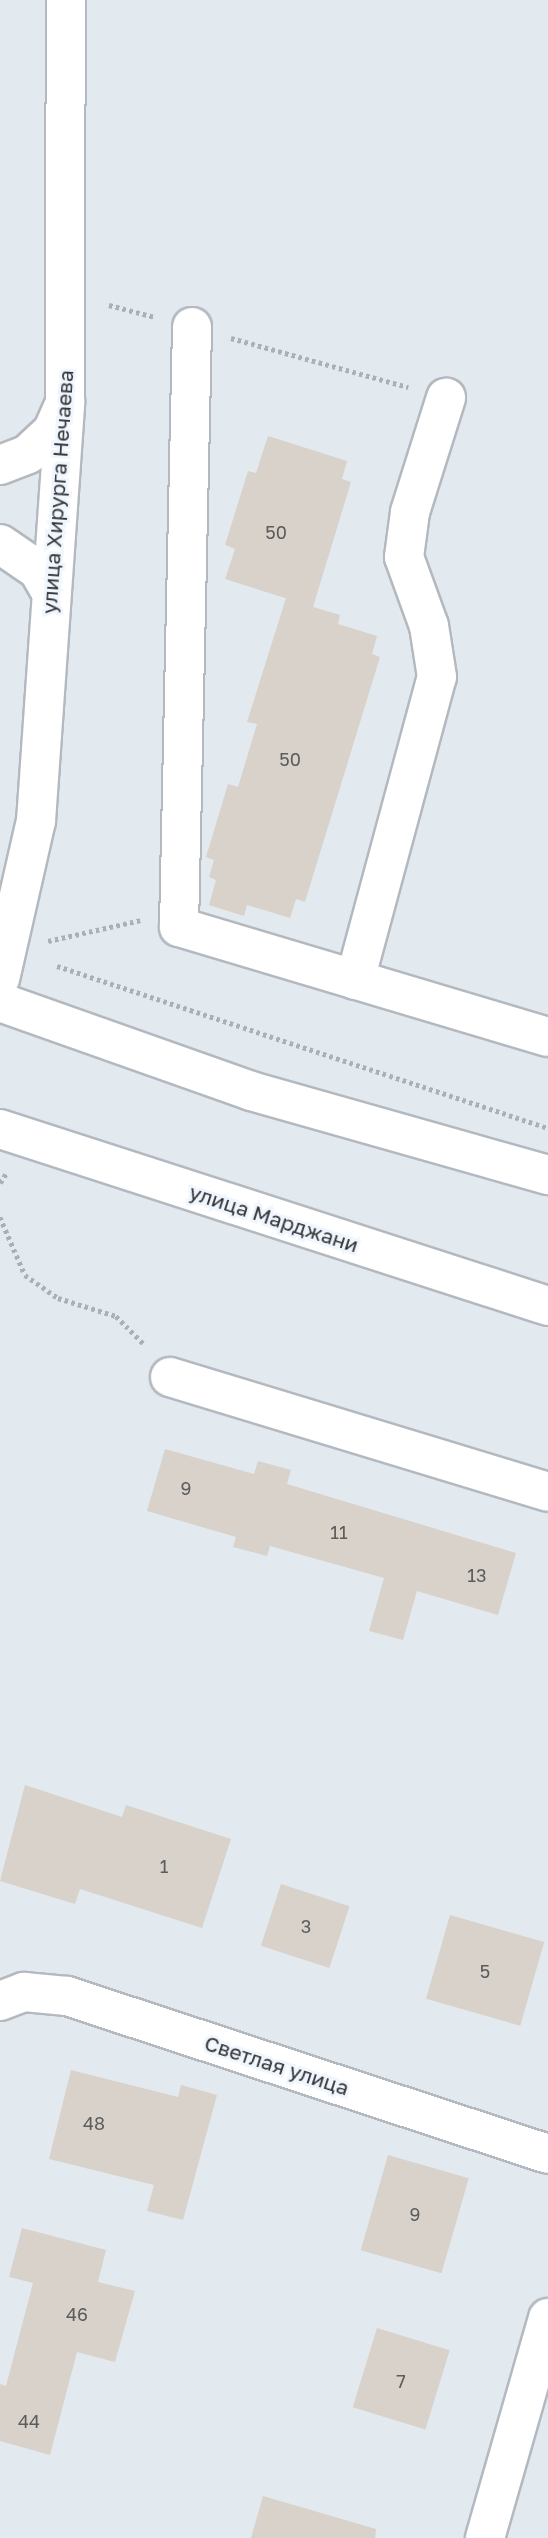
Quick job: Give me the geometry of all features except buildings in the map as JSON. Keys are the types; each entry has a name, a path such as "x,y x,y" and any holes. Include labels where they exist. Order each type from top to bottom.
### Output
{"street":[{"name":"улица Хирурга Нечаева","path":"0,979 36,821 65,402 66,0"},
{"path":"192,327 179,927 548,1037"},
{"path":"355,980 437,677 429,626 404,557 410,512 446,398"},
{"path":"0,465 28,454 52,432 65,402"},
{"path":"0,544 38,570 50,591"},
{"path":"0,1002 251,1091 548,1174"},
{"name":"улица Марджани","path":"0,1129 548,1306"},
{"path":"170,1377 548,1492"},
{"name":"Светлая улица","path":"2,1999 67,1996 548,2154"},
{"path":"485,2538 548,2318"}],"path":[{"path":"109,304 446,398"},
{"path":"35,940 61,943 179,910"},
{"path":"57,966 548,1128"},
{"path":"0,1217 25,1275 58,1298 116,1316 170,1377"}]}
